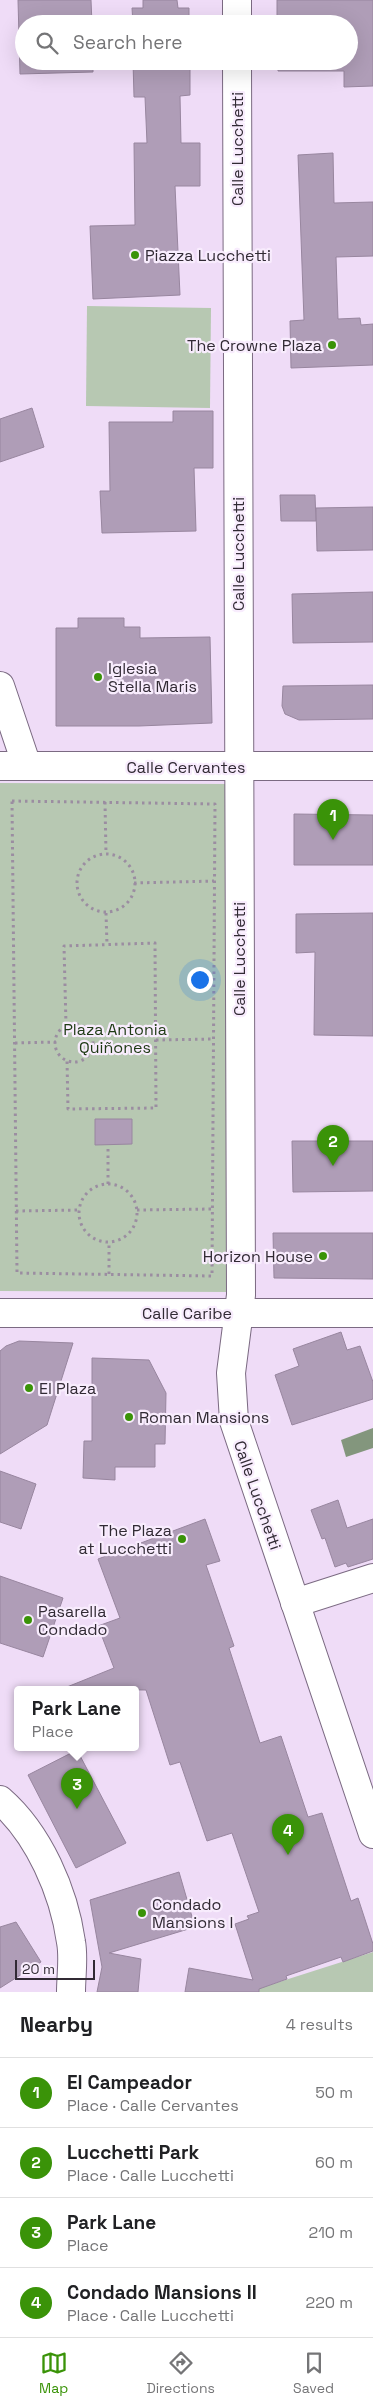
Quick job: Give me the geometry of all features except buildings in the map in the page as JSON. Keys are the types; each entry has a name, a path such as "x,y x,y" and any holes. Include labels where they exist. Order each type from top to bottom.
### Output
{"street":[{"path":"237,0 237,15"},
{"name":"Calle Lucchetti","path":"237,70 241,1295 231,1373 234,1421 373,1834"},
{"path":"0,686 27,766"},
{"name":"Calle Cervantes","path":"0,766 373,766"},
{"name":"Calle Caribe","path":"0,1313 373,1313"},
{"path":"294,1603 373,1578"},
{"path":"0,1800 9,1808 34,1840 52,1876 72,1943 71,1992"}],"path":[{"path":"12,801 214,804 214,881 212,1276 17,1273 12,801"},
{"path":"105,802 106,854"},
{"path":"106,854 125,862 133,873 134,883 133,894 125,905 113,912 106,913 87,905 79,894 77,887 78,873 86,862 106,854"},
{"path":"134,883 214,881"},
{"path":"106,913 107,945"},
{"path":"66,1025 82,1026 88,1030 93,1040 91,1052 77,1061 67,1060 57,1051 56,1042 59,1033 66,1025 64,946 154,944 156,1108 68,1109 67,1060"},
{"path":"156,1040 213,1039"},
{"path":"15,1043 56,1042"},
{"path":"108,1145 108,1184"},
{"path":"108,1184 122,1188 127,1192 132,1197 137,1210 136,1224 132,1230 122,1239 109,1242 95,1240 89,1236 82,1224 80,1210 81,1203 89,1192 101,1185 108,1184"},
{"path":"137,1210 212,1209"},
{"path":"16,1211 80,1210"},
{"path":"109,1242 109,1275"}],"green space":[{"path":"87,306 211,308 210,408 86,406"},
{"name":"Plaza Antonia Quiñones","path":"0,783 230,784 229,1292 0,1291"},
{"path":"373,1952 373,1992 248,1992"}],"shaded area":[{"path":"373,1428 373,1448 346,1457 341,1440"}],"place":[{"name":"Piazza Lucchetti","path":"135,255"},
{"name":"The Crowne Plaza","path":"332,345"},
{"name":"Iglesia Stella Maris","path":"98,677"},
{"name":"El Campeador","path":"333,840"},
{"name":"Lucchetti Park","path":"333,1166"},
{"name":"Horizon House","path":"323,1256"},
{"name":"El Plaza","path":"29,1388"},
{"name":"Roman Mansions","path":"129,1417"},
{"name":"The Plaza at Lucchetti","path":"182,1539"},
{"name":"Pasarella Condado","path":"28,1620"},
{"name":"Park Lane","path":"77,1809"},
{"name":"Condado Mansions II","path":"288,1855"},
{"name":"Condado Mansions I","path":"142,1913"}]}
